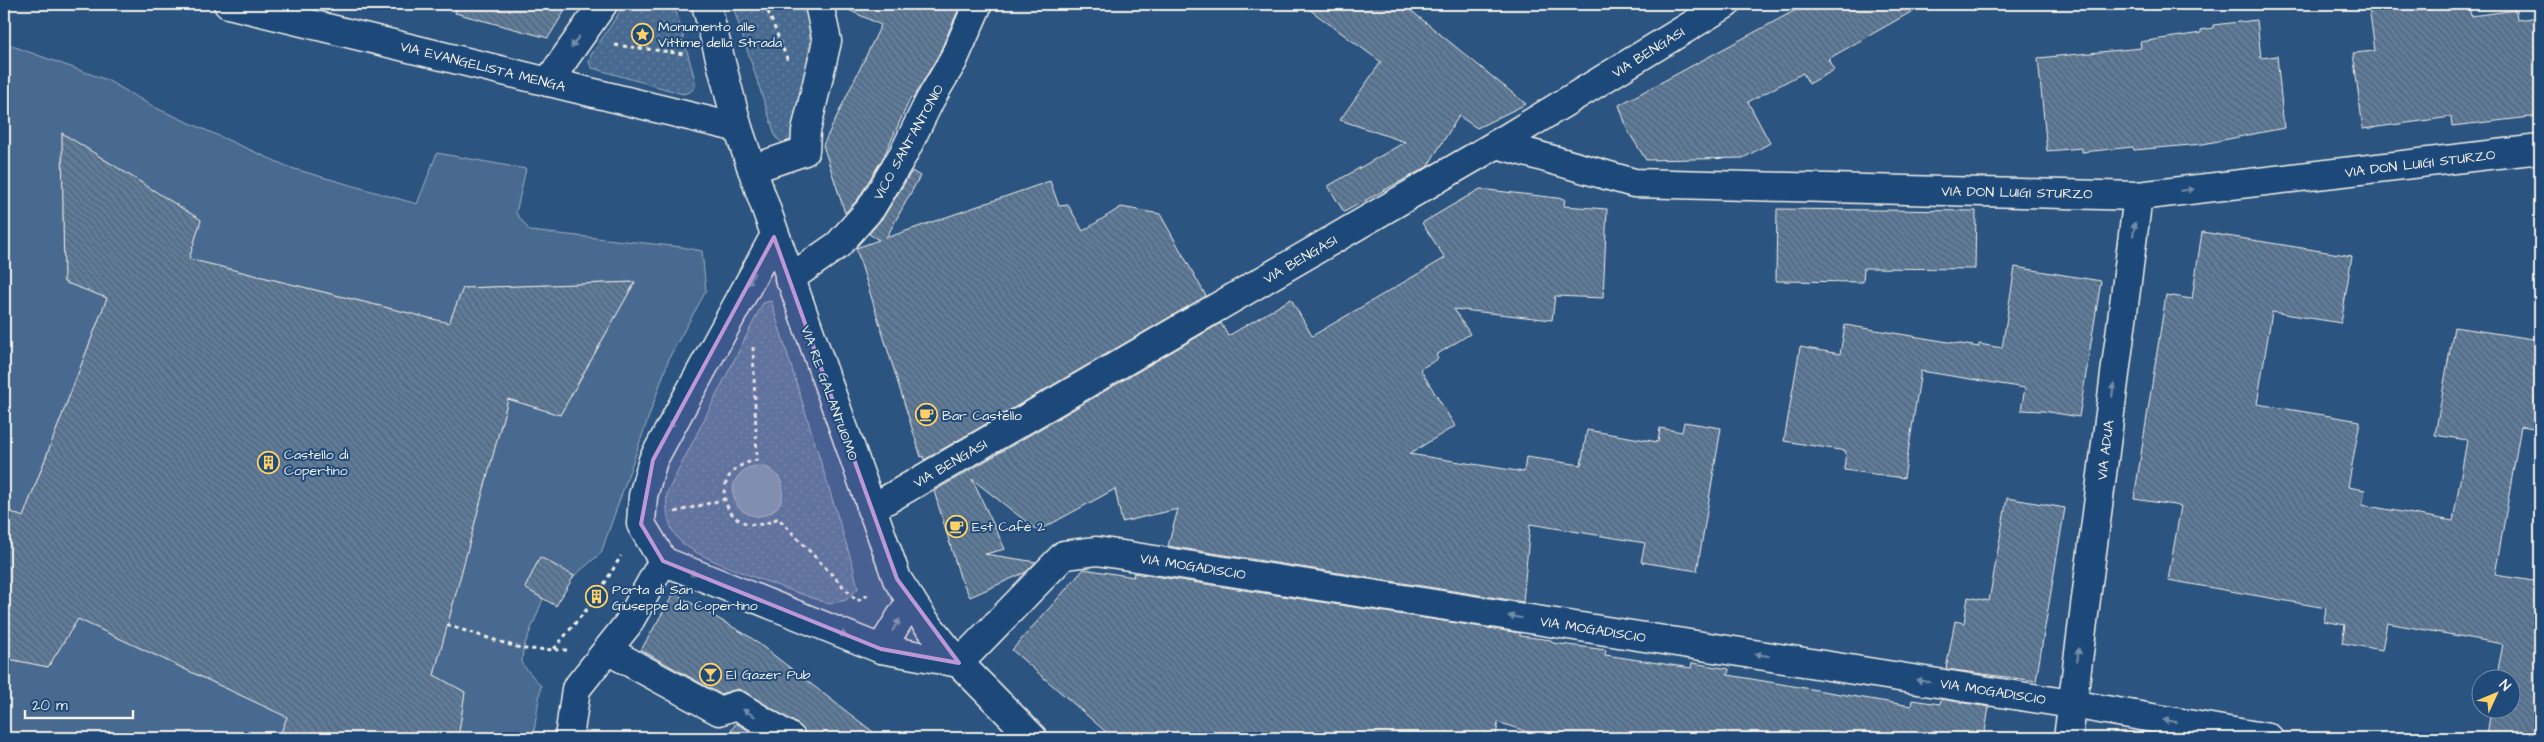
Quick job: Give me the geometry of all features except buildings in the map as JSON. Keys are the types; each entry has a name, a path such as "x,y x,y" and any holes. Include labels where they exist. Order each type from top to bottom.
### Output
{"street":[{"name":"VIA EVANGELISTA MENGA","path":"228,4 738,128"},
{"path":"548,82 603,4"},
{"name":"VIA RE GALANTUOMO","path":"706,4 738,128 774,236 871,509 904,590 924,620 959,663 1033,738"},
{"path":"752,169 805,151 806,131 827,41 819,4"},
{"name":"VICO SANT'ANTONIO","path":"789,279 838,245 871,208 904,153 930,100 953,62 978,4"},
{"name":"VIA BENGASI","path":"871,509 1497,144 1726,4"},
{"name":"VIA DON LUIGI STURZO","path":"1497,144 1634,183 2138,196 2540,149"},
{"name":"VIA ADUA","path":"2068,738 2138,196"},
{"path":"774,236 653,460 643,496 641,524 663,561 881,649 959,663"},
{"name":"VIA MOGADISCIO","path":"959,663 1064,555 1097,551 2071,704 2269,738"},
{"path":"569,738 576,689 628,624 663,561"},
{"path":"881,649 904,590"},
{"path":"607,650 719,712 737,706 791,738"}],"path":[{"path":"577,40 720,57"},
{"path":"733,314 753,340 757,460 743,462 727,478 724,489 725,499 733,514 749,525 765,524 778,518 857,601 904,590"},
{"path":"641,524 669,513 725,499"},
{"path":"553,649 592,603"},
{"path":"447,625 523,649"}],"highlighted area":[{"path":"774,237 897,579 959,663 881,649 663,561 641,524 653,460"}],"shaded area":[{"path":"625,4 674,4 695,80 695,87 690,92 683,94 592,68 589,63 591,55"},
{"path":"732,4 807,4 811,51 799,139 784,144 776,138"},
{"path":"4,43 107,80 156,108 291,168 417,204 437,153 526,169 516,213 530,231 682,247 702,251 706,291 670,356 601,553 574,576 540,557 525,588 543,599 523,649 522,664 541,686 533,738 458,738 465,692 434,675 508,399 560,415 635,282 463,288 449,323 189,259 201,220 62,133 64,282 107,298 23,517 4,509"},
{"path":"771,301 853,566 858,589 846,600 829,604 706,557 679,540 668,518 667,493 763,303"},
{"path":"758,466 767,468 778,477 783,491 781,500 772,511 758,516 749,514 738,505 733,491 735,482 744,471"},
{"path":"78,619 287,717 279,738 4,738 4,658 48,667"}],"place":[{"name":"Monumento alle Vittime della Strada","path":"642,34"},
{"name":"Bar Castello","path":"926,415"},
{"name":"Castello di Copertino","path":"268,462"},
{"name":"Est Cafè 2","path":"956,526"},
{"name":"Porta di San Giuseppe da Copertino","path":"596,597"},
{"name":"El Gazer Pub","path":"710,674"}]}
